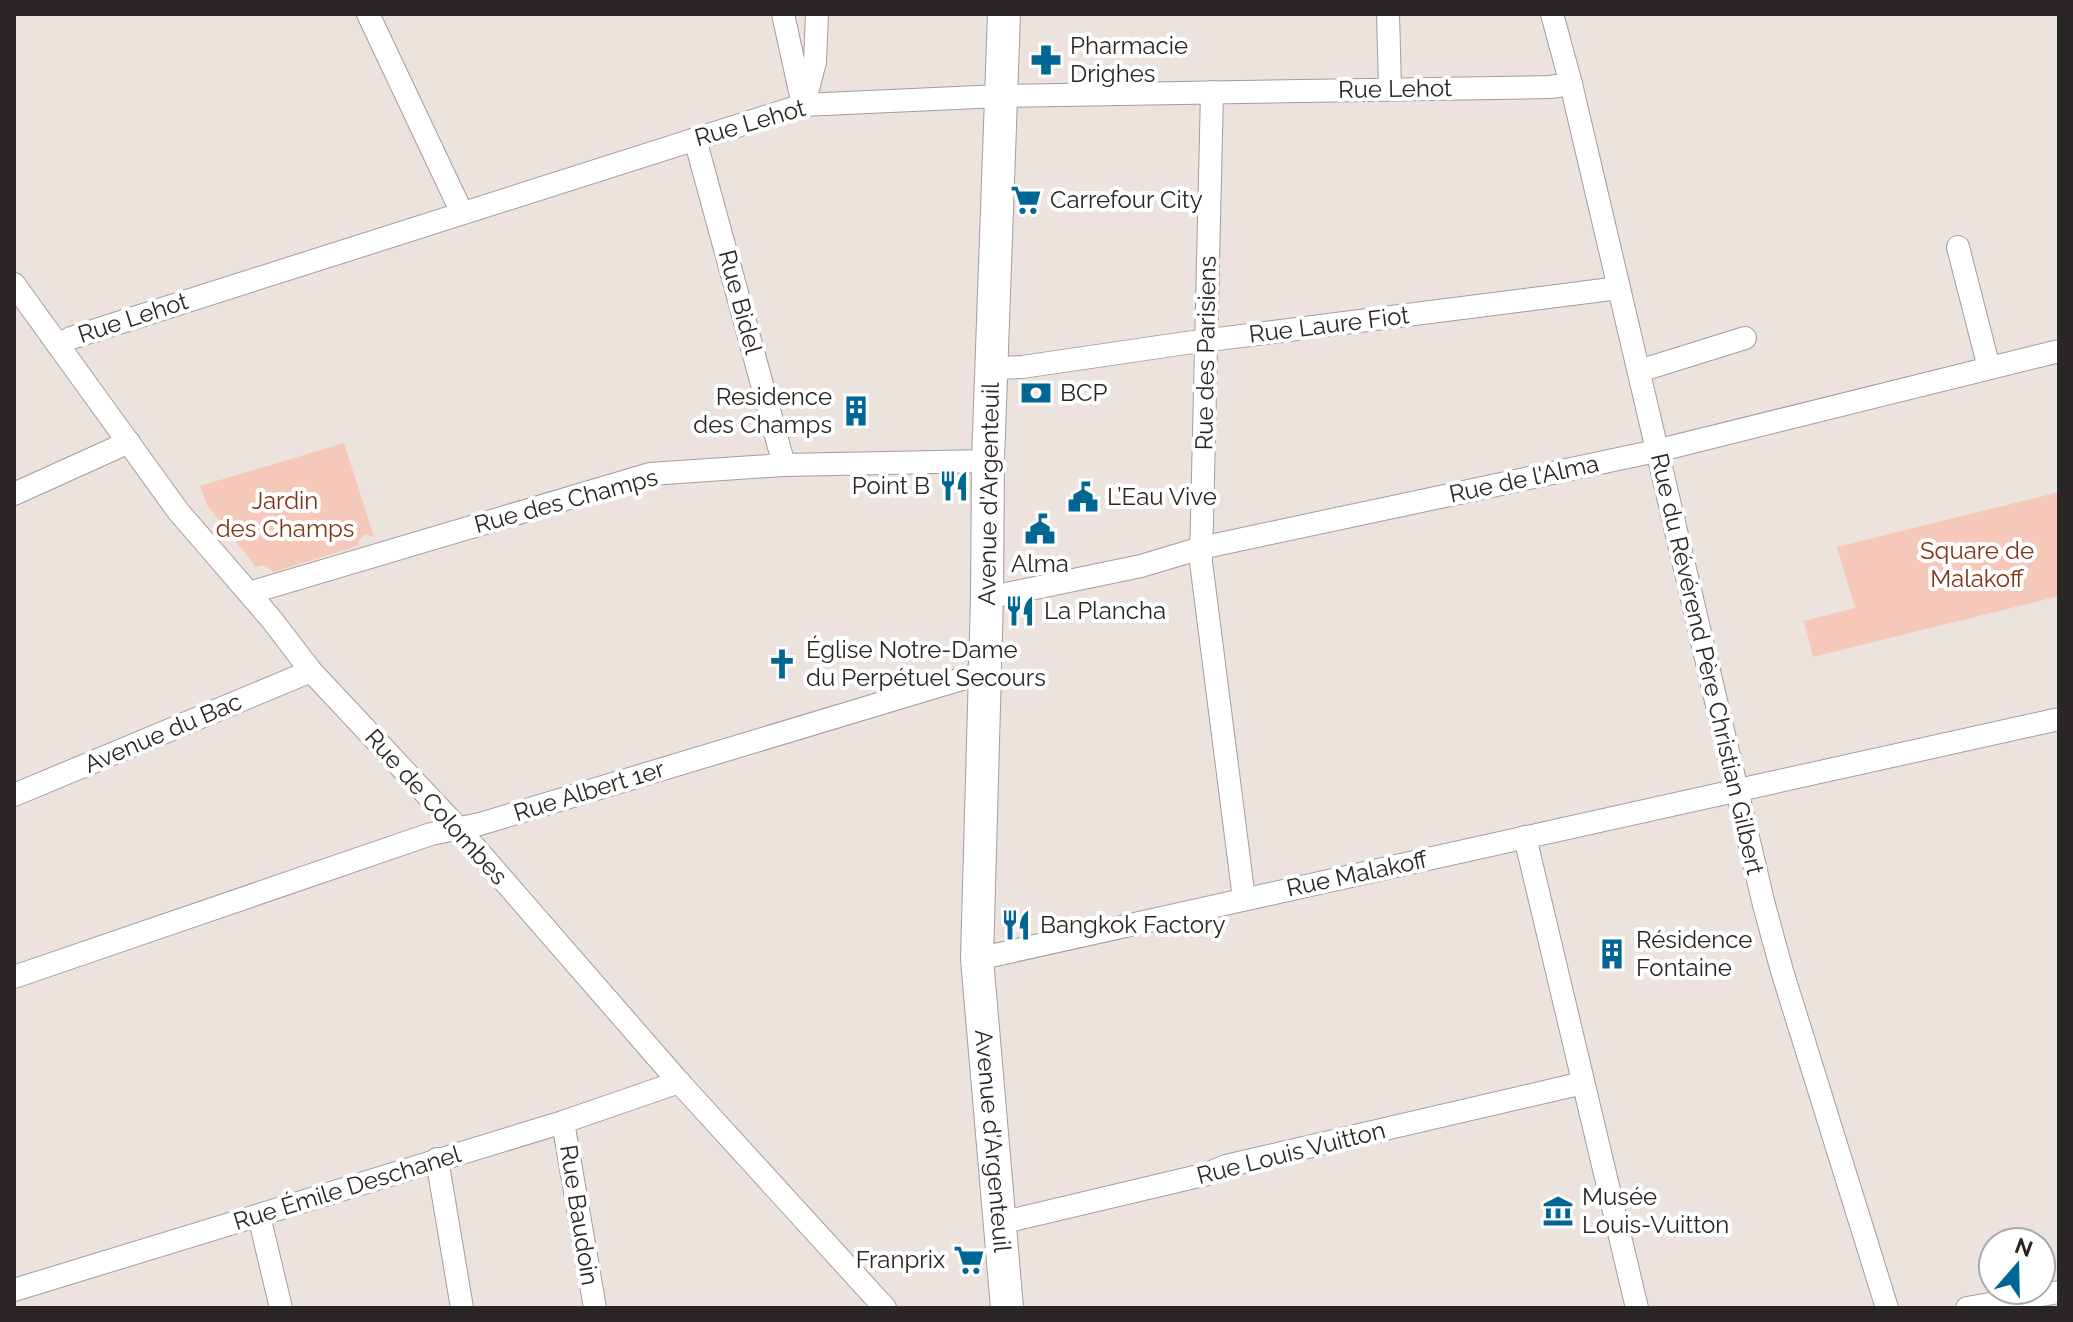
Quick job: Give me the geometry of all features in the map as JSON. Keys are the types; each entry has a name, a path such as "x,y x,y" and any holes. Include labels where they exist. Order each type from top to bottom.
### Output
{"main road":[{"name":"Avenue d'Argenteuil","path":"1004,14 988,461 977,959 1007,1308"}],"street":[{"path":"368,14 462,213"},
{"path":"783,14 803,105"},
{"path":"803,105 815,62 817,14"},
{"path":"1388,14 1390,88"},
{"name":"Rue du Révérend Père Christian Gilbert","path":"1552,14 1782,971 1887,1308"},
{"name":"Rue Lehot","path":"58,345 71,338 803,105 1000,96 1550,87 1571,84"},
{"name":"Rue des Parisiens","path":"1212,92 1201,548 1244,899"},
{"name":"Rue Bidel","path":"695,139 784,465"},
{"path":"1958,247 1989,368"},
{"name":"Rue de Colombes","path":"14,284 178,511 311,671 458,828 679,1082 885,1308"},
{"name":"Rue Laure Fiot","path":"992,368 1022,367 1619,288"},
{"path":"1639,371 1745,338"},
{"name":"Rue de l'Alma","path":"987,598 1141,566 1201,548 1656,451 2059,351"},
{"path":"14,494 129,442"},
{"name":"Rue des Champs","path":"249,593 650,474 784,465 988,461"},
{"name":"Avenue du Bac","path":"14,795 311,671"},
{"name":"Rue Albert 1er","path":"14,977 431,834 480,824 985,672"},
{"name":"Rue Malakoff","path":"977,959 2059,719"},
{"path":"1525,837 1637,1308"},
{"name":"Rue Émile Deschanel","path":"14,1290 563,1122 679,1082"},
{"name":"Rue Louis Vuitton","path":"1000,1223 1207,1174 1226,1166 1583,1083"},
{"name":"Rue Baudoin","path":"563,1122 595,1308"},
{"path":"437,1159 462,1308"},
{"path":"259,1216 281,1308"},
{"path":"1967,1308 2059,1292"}],"green space":[{"name":"Jardin des Champs","path":"344,443 374,537 365,534 358,541 359,545 274,572 263,565 256,567 207,505 200,486"},
{"name":"Square de Malakoff","path":"2059,492 2059,596 1813,657 1804,621 1855,608 1837,547"}],"place":[{"name":"Pharmacie Drighes","path":"1046,60"},
{"name":"Carrefour City","path":"1026,200"},
{"name":"BCP","path":"1036,393"},
{"name":"Residence des Champs","path":"856,411"},
{"name":"Point B","path":"954,486"},
{"name":"L’Eau Vive","path":"1083,497"},
{"name":"Alma","path":"1040,529"},
{"name":"La Plancha","path":"1020,611"},
{"name":"Église Notre-Dame du Perpétuel Secours","path":"782,664"},
{"name":"Bangkok Factory","path":"1016,925"},
{"name":"Résidence Fontaine","path":"1612,954"},
{"name":"Musée Louis-Vuitton","path":"1558,1211"},
{"name":"Franprix","path":"969,1260"}]}
